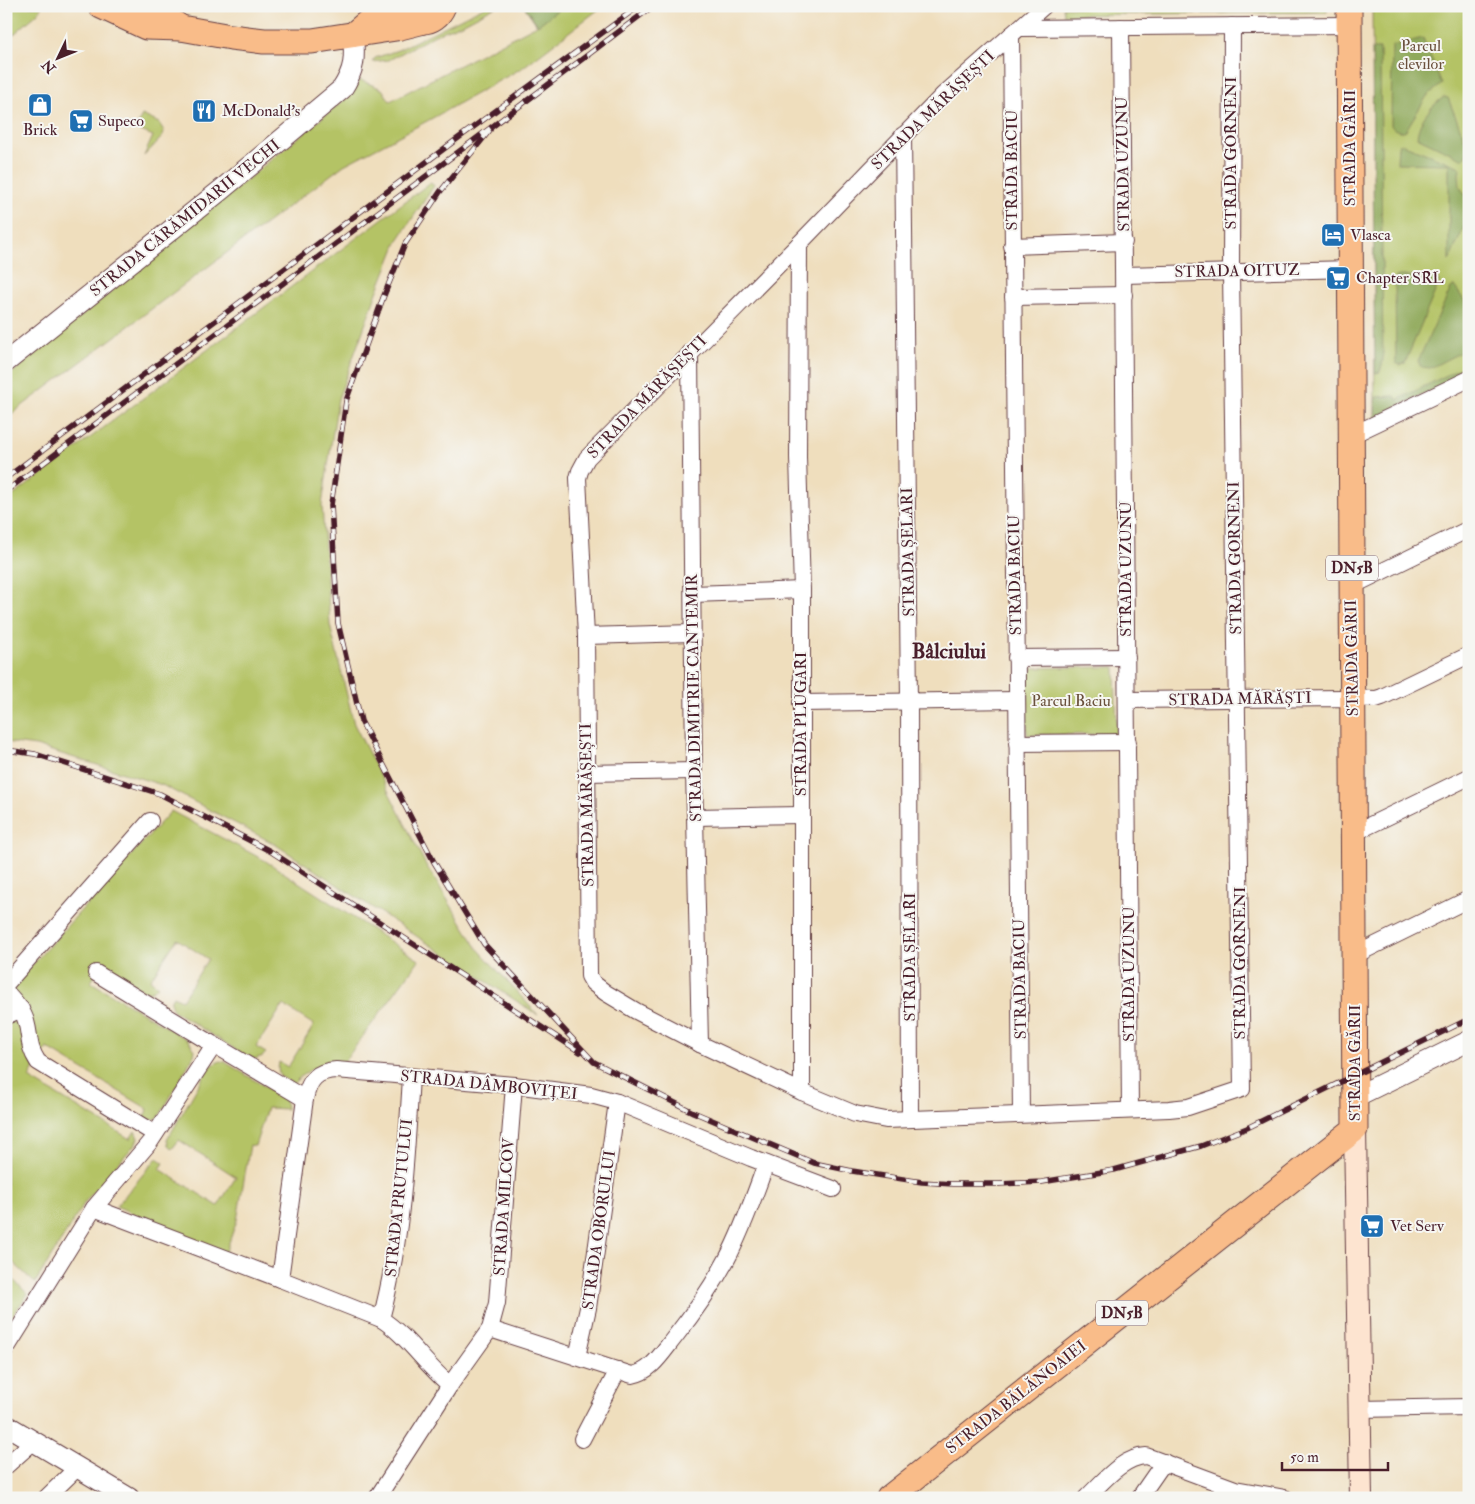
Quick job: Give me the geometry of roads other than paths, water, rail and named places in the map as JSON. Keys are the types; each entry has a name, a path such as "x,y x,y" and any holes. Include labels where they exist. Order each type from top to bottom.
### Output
{"main road":[{"path":"101,6 146,26 181,28 232,38 264,41 312,41 396,28 431,10"},
{"path":"149,6 181,28"},
{"path":"352,35 386,6"},
{"name":"STRADA GĂRII","path":"1349,16 1355,1129"},
{"path":"1355,1129 1361,1498"},
{"name":"STRADA BĂLĂNOAIEI","path":"889,1498 1355,1129"}],"street":[{"name":"STRADA MĂRĂȘEȘTI","path":"802,1092 700,1044 636,1011 606,993 593,983 589,976 586,636 578,478 587,458 799,244 903,135 943,95 1044,6"},
{"path":"1015,31 1121,27 1232,26 1349,16"},
{"name":"STRADA GORNENI","path":"1130,1110 1188,1107 1242,1089 1231,271 1232,26"},
{"name":"STRADA UZUNU","path":"1121,27 1130,1110"},
{"name":"STRADA BACIU","path":"1015,31 1012,246 1021,1114"},
{"name":"STRADA CĂRĂMIDARII VECHI","path":"6,362 221,190 342,89 350,77 355,58 352,35"},
{"name":"STRADA ȘELARI","path":"903,135 909,701 910,1119"},
{"path":"1012,246 1124,242"},
{"name":"STRADA PLUGARI","path":"799,244 798,457 802,590 802,1092"},
{"name":"STRADA OITUZ","path":"1124,275 1351,269"},
{"path":"1013,298 1124,295"},
{"name":"STRADA DIMITRIE CANTEMIR","path":"690,353 692,633 700,1044"},
{"path":"1350,436 1469,379"},
{"path":"1352,586 1469,529"},
{"path":"693,594 802,590"},
{"path":"586,636 692,633"},
{"name":"STRADA MĂRĂȘTI","path":"1127,700 1376,699 1469,655"},
{"path":"1016,658 1127,657"},
{"path":"801,703 1017,700"},
{"path":"1018,743 1128,742"},
{"path":"586,774 694,771"},
{"path":"1354,833 1469,778"},
{"path":"696,817 801,815"},
{"path":"6,984 150,821"},
{"path":"1355,955 1469,899"},
{"path":"96,973 305,1099"},
{"path":"6,992 13,1013 26,1022 32,1052 38,1062 155,1134"},
{"path":"1355,1097 1469,1041"},
{"path":"6,1348 94,1208 150,1142 214,1045"},
{"name":"STRADA DÂMBOVIȚEI","path":"280,1279 307,1087 312,1080 327,1070 571,1091 617,1102 766,1164 833,1189"},
{"name":"STRADA PRUTULUI","path":"381,1318 396,1245 406,1152 411,1077"},
{"name":"STRADA MILCOV","path":"490,1329 497,1302 514,1085"},
{"path":"802,1092 864,1116 886,1120 1130,1110"},
{"name":"STRADA OBORULUI","path":"577,1357 588,1308 617,1102"},
{"path":"377,1498 450,1385 490,1329 632,1375 647,1370 684,1325 727,1259 766,1164"},
{"path":"94,1208 381,1318 393,1326 431,1368 450,1385"},
{"path":"582,1440 618,1370"},
{"path":"1359,1409 1469,1407"},
{"path":"6,1425 123,1496"},
{"path":"6,1466 34,1441"},
{"path":"1086,1498 1123,1464 1131,1459 1146,1456 1235,1489 1285,1498"},
{"path":"1139,1498 1164,1462"},
{"path":"46,1498 78,1467"}],"railway":[{"path":"6,478 453,142 639,6"},
{"path":"6,491 653,6"},
{"path":"490,130 440,192 405,244 383,298 346,401 331,505 338,623 361,721 434,862 484,944 594,1062 693,1112 814,1163 922,1182 953,1184 1042,1182 1114,1170 1201,1146 1247,1128 1469,1019"},
{"path":"6,750 35,754 160,794 270,851 580,1052"}],"place":[{"name":"Brick","path":"40,105"},
{"name":"McDonald's","path":"204,111"},
{"name":"Supeco","path":"81,121"},
{"name":"Vlasca","path":"1333,235"},
{"name":"Chapter SRL","path":"1338,278"},
{"name":"Vet Serv","path":"1372,1226"}],"district":[{"name":"Bâlciului","path":"949,651"}],"park label":[{"name":"Parcul elevilor","path":"1421,55"},
{"name":"Parcul Baciu","path":"1071,701"}]}
